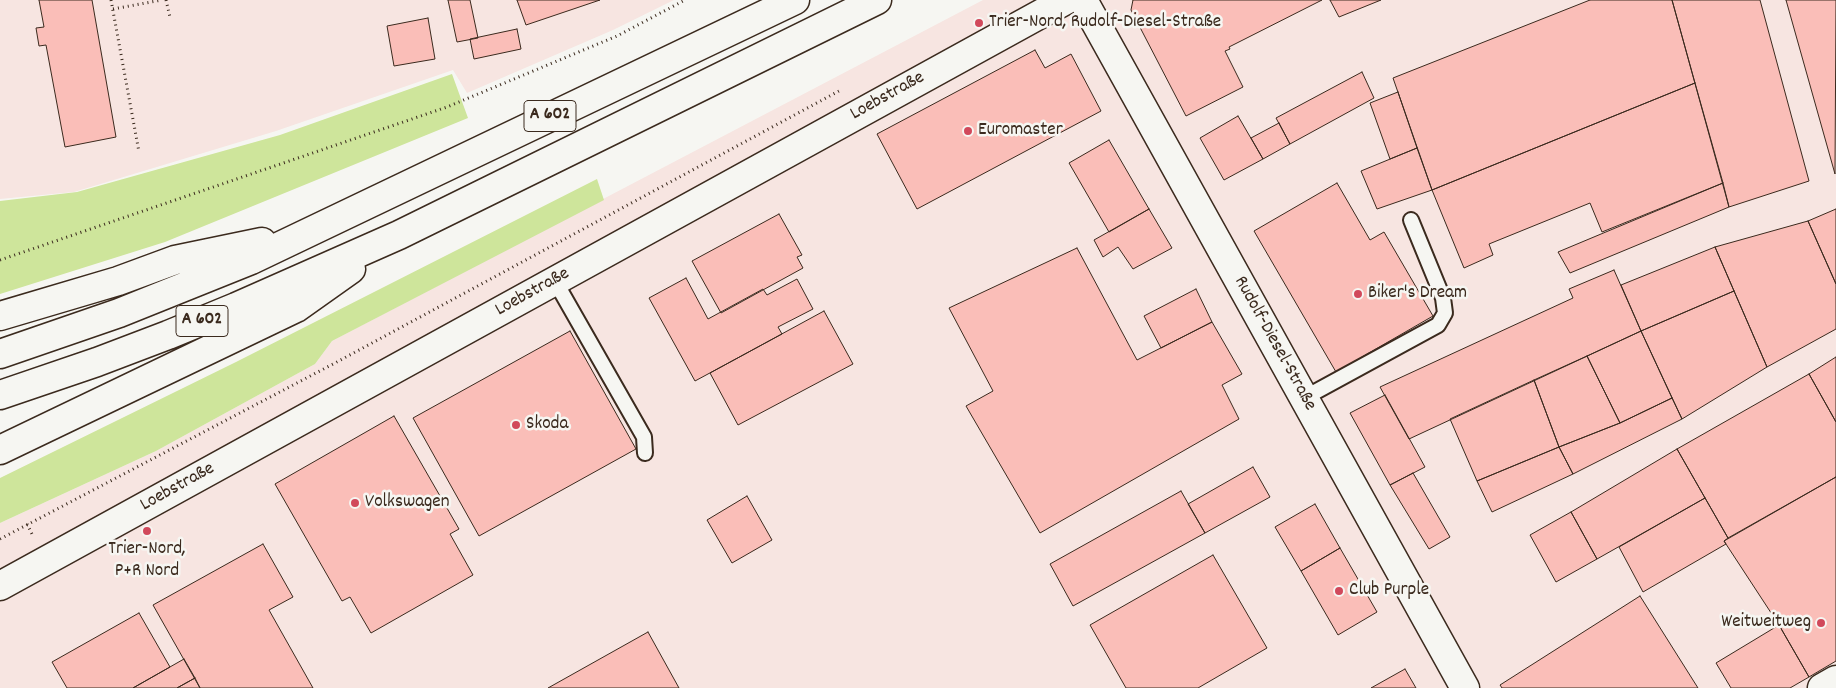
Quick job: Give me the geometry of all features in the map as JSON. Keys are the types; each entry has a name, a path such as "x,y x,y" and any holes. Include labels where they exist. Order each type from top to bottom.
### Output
{"main road":[{"name":"A 602","path":"0,354 128,310 251,260 795,0"},
{"name":"A 602","path":"0,396 168,335 399,235 877,0"},
{"name":"Loebstraße","path":"0,586 1066,0"},
{"name":"Rudolf-Diesel-Straße","path":"1083,0 1465,688"},
{"path":"0,316 118,282 175,260 305,233"},
{"path":"0,450 296,308 399,235"},
{"path":"1822,688 1836,680"}],"lane":[{"path":"1304,398 1438,325 1442,319 1445,313 1442,298 1411,220"},
{"path":"554,281 644,437 645,453"}],"path":[{"path":"111,0 139,152"},
{"path":"113,9 162,0"},
{"path":"166,0 170,17"},
{"path":"0,260 447,107 617,36 685,0"},
{"path":"0,539 335,363 841,90"}],"shaded area":[{"path":"0,0 674,0 613,30 467,93 453,70 276,131 74,192 0,199"},
{"path":"983,0 1836,0 1836,688 0,688 0,523 156,451 315,364 332,341"}],"green space":[{"path":"452,74 468,118 165,242 0,294 0,201 77,192 280,135"},
{"path":"597,179 604,200 332,341 315,364 156,451 0,523 0,478 236,362"}],"building":[{"path":"39,0 92,0 116,137 65,147 46,45 39,46 36,28 44,27"},
{"path":"448,0 470,0 478,38 457,42"},
{"path":"517,0 600,0 526,25"},
{"path":"1133,0 1322,0 1229,47 1230,49 1225,51 1243,87 1186,116 1131,10"},
{"path":"1330,0 1381,0 1339,17"},
{"path":"1590,0 1672,0 1695,83 1432,190 1393,78"},
{"path":"1672,0 1760,0 1809,181 1729,207"},
{"path":"1786,0 1836,0 1835,174"},
{"path":"428,18 435,59 394,66 387,26"},
{"path":"517,29 521,49 474,59 470,39"},
{"path":"1035,50 1045,68 1071,54 1101,111 917,209 877,134"},
{"path":"1362,72 1374,98 1290,144 1276,118"},
{"path":"1695,83 1723,183 1602,232 1590,203 1489,244 1493,255 1464,268 1432,190"},
{"path":"1398,92 1417,148 1390,159 1370,103"},
{"path":"1238,116 1263,159 1224,180 1200,138"},
{"path":"1279,123 1290,144 1263,159 1251,138"},
{"path":"1109,140 1149,209 1109,232 1069,163"},
{"path":"1417,148 1432,190 1377,209 1361,171"},
{"path":"1337,183 1370,240 1384,232 1433,316 1336,372 1254,231"},
{"path":"1723,183 1729,207 1570,273 1558,252"},
{"path":"1149,209 1172,248 1133,269 1118,247 1103,257 1094,240"},
{"path":"1836,209 1836,284 1808,221"},
{"path":"779,214 802,255 797,257 803,268 721,313 692,261"},
{"path":"1808,221 1836,284 1836,329 1767,367 1715,247"},
{"path":"1715,247 1734,291 1641,331 1621,285"},
{"path":"1077,248 1137,360 1212,322 1242,374 1222,385 1239,419 1040,533 966,406 993,391 949,308"},
{"path":"1614,270 1641,331 1409,439 1380,387 1573,298 1569,289"},
{"path":"686,278 708,319 763,289 767,295 797,279 813,309 778,327 782,334 695,381 649,298"},
{"path":"1196,289 1212,322 1161,348 1144,316"},
{"path":"1734,291 1767,367 1682,419 1641,331"},
{"path":"824,311 853,364 738,425 710,373"},
{"path":"570,331 636,449 479,536 413,418"},
{"path":"1641,331 1672,398 1620,423 1587,356"},
{"path":"1587,356 1620,423 1559,447 1534,380"},
{"path":"1836,357 1836,422 1809,374"},
{"path":"1809,374 1836,422 1836,477 1728,538 1677,449"},
{"path":"1534,380 1559,447 1477,481 1450,419"},
{"path":"1385,395 1425,467 1390,485 1350,413"},
{"path":"1672,398 1682,419 1573,474 1559,447 1620,423"},
{"path":"394,416 459,529 450,534 473,575 371,633 350,597 342,601 275,484"},
{"path":"1559,447 1573,474 1492,512 1477,481"},
{"path":"1677,449 1705,498 1597,559 1571,512"},
{"path":"1253,467 1270,497 1205,533 1188,504"},
{"path":"1413,473 1450,537 1429,549 1390,485"},
{"path":"1836,477 1836,661 1809,677 1779,625 1724,541"},
{"path":"1181,491 1205,533 1073,606 1050,564"},
{"path":"747,496 772,540 732,563 707,520"},
{"path":"1705,498 1728,538 1724,541 1726,544 1643,592 1619,547"},
{"path":"1315,504 1340,548 1301,571 1275,527"},
{"path":"1571,512 1597,559 1556,582 1530,535"},
{"path":"263,544 293,597 269,610 313,688 200,688 153,605"},
{"name":"Club Purple","path":"1340,548 1377,612 1338,635 1301,571"},
{"path":"1213,555 1267,648 1198,688 1126,688 1090,625"},
{"path":"1640,596 1698,688 1502,688 1500,685"},
{"path":"139,613 170,667 133,688 67,688 52,662"},
{"path":"1779,625 1809,677 1790,688 1731,688 1716,663"},
{"path":"648,632 679,688 548,688"},
{"path":"184,659 195,678 177,688 133,688"},
{"path":"1405,669 1416,688 1371,688"},
{"path":"195,678 200,688 177,688"}],"place":[{"name":"Trier-Nord, Rudolf-Diesel-Straße","path":"979,23"},
{"name":"Euromaster","path":"968,131"},
{"name":"Biker's Dream","path":"1358,294"},
{"name":"Skoda","path":"516,425"},
{"name":"Volkswagen","path":"355,503"},
{"name":"Trier-Nord, P+R Nord","path":"147,531"},
{"name":"Club Purple","path":"1339,591"},
{"name":"Weitweitweg","path":"1821,623"}]}
